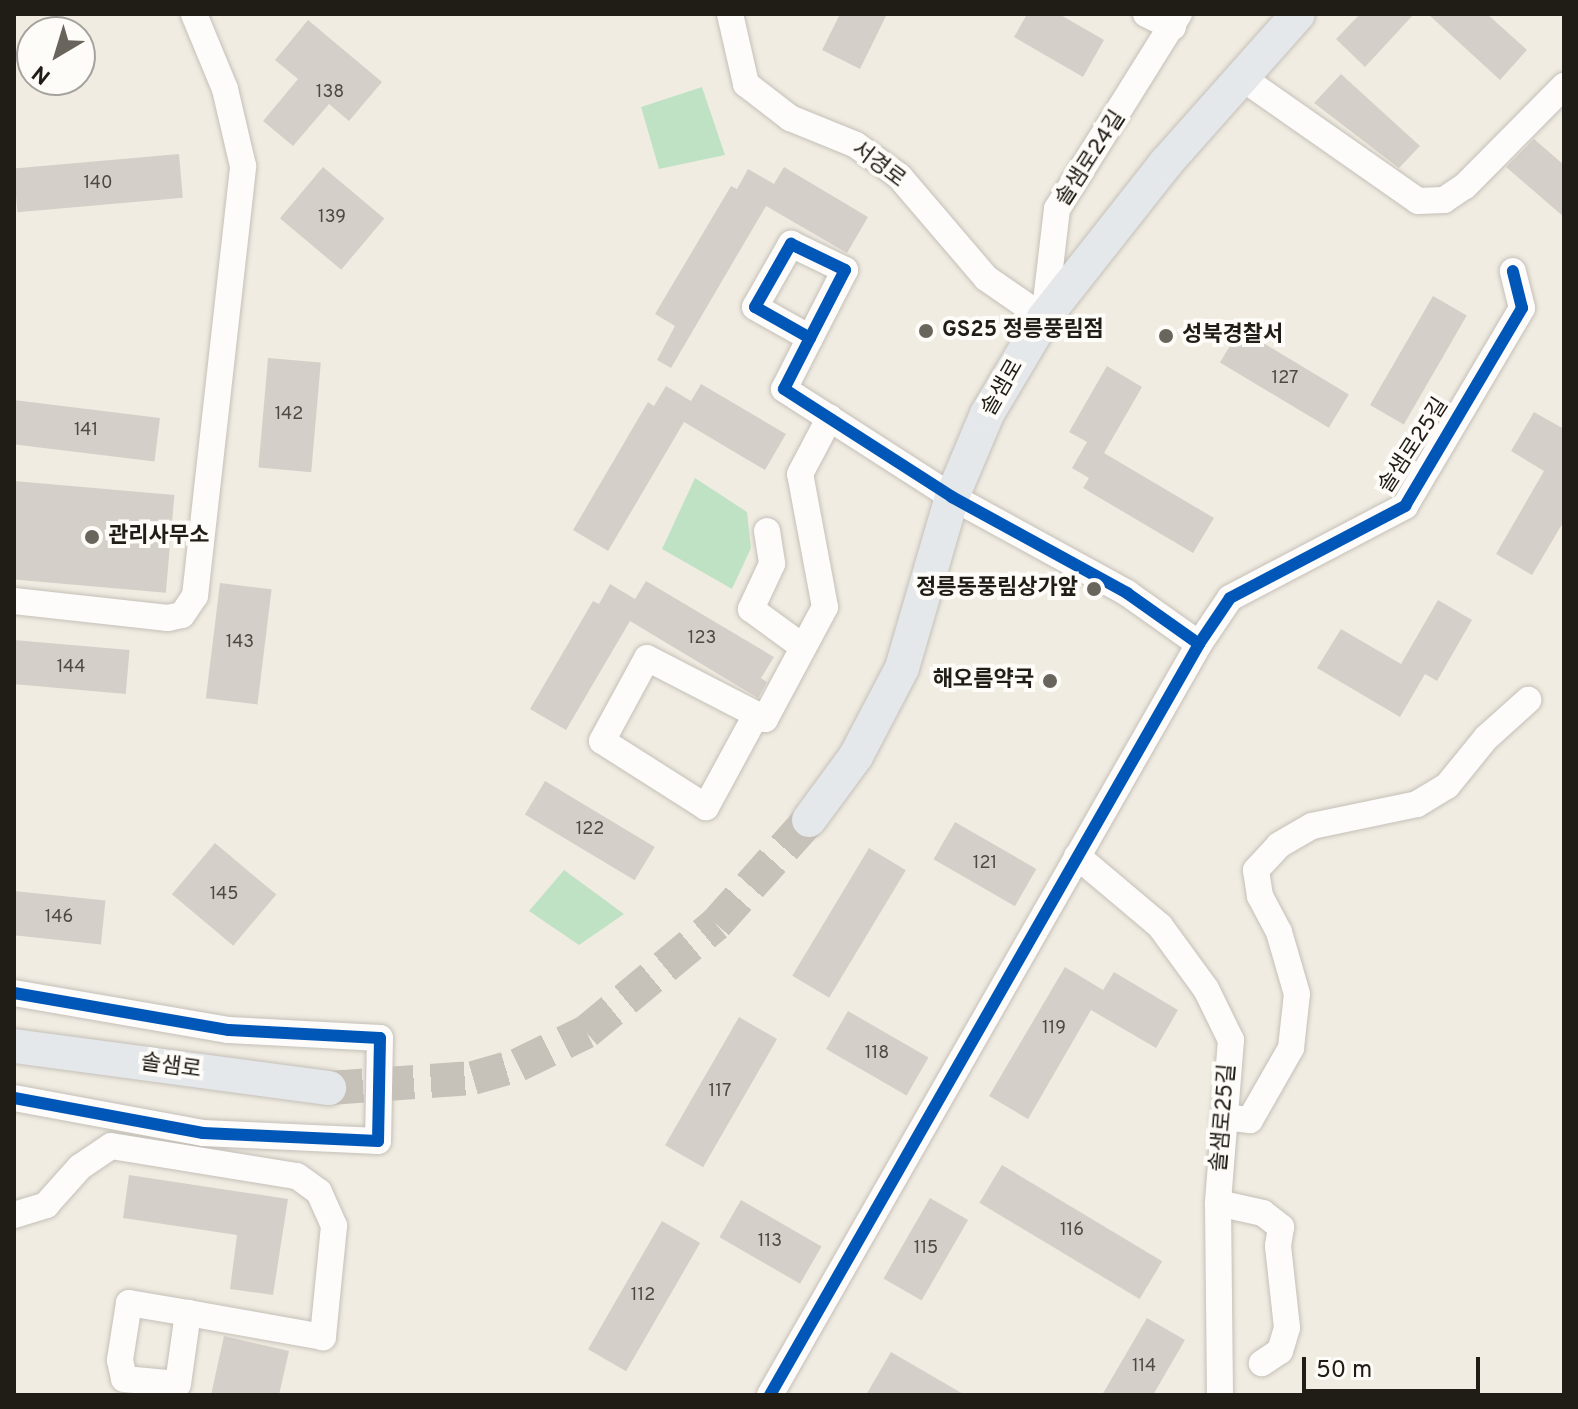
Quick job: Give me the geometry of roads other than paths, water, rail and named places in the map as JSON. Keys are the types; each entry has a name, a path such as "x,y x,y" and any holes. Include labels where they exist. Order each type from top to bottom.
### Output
{"main road":[{"name":"솔샘로","path":"809,820 856,756 902,668 952,497 987,414 1044,318 1165,164 1298,14"},
{"name":"솔샘로","path":"14,1046 329,1088"}],"street":[{"path":"14,601 168,618 182,615 195,596 243,166 225,89 194,14"},
{"name":"서경로","path":"730,14 746,84 790,118 856,145 899,176 986,278 1044,318"},
{"path":"1146,14 1176,20"},
{"name":"솔샘로24길","path":"1044,318 1057,209 1176,20"},
{"path":"1241,77 1418,201 1444,200 1465,186 1564,86"},
{"name":"솔샘로25길","path":"1220,1395 1218,1203 1231,1040 1206,989 1160,926 1077,856 1199,644 1230,598 1405,506 1522,308 1513,271"},
{"path":"810,338 784,389 952,497 1127,593 1199,644"},
{"path":"756,715 706,807 602,741 647,658 765,719 825,607 800,474 830,417"},
{"path":"767,531 772,564 751,609 803,647"},
{"path":"1224,1117 1250,1120 1291,1048 1297,994 1279,932 1260,896 1256,870 1279,845 1312,826 1417,804 1447,786 1486,738 1528,700"},
{"path":"770,1395 1077,856"},
{"path":"14,993 229,1030 380,1038 378,1141 203,1133 14,1098"},
{"path":"14,1215 46,1205 80,1167 111,1146 297,1176 319,1192 334,1226 323,1337 188,1313"},
{"path":"1218,1203 1263,1213 1281,1227 1278,1246 1287,1328 1280,1351 1262,1363"}],"tunnel":[{"path":"329,1088 473,1078 518,1065 586,1032 716,924 809,820"}],"place":[{"name":"GS25 정릉풍림점","path":"926,331"},
{"name":"성북경찰서","path":"1166,336"},
{"name":"관리사무소","path":"92,537"},
{"name":"정릉동풍림상가앞","path":"1094,589"},
{"name":"해오름약국","path":"1050,681"}]}
